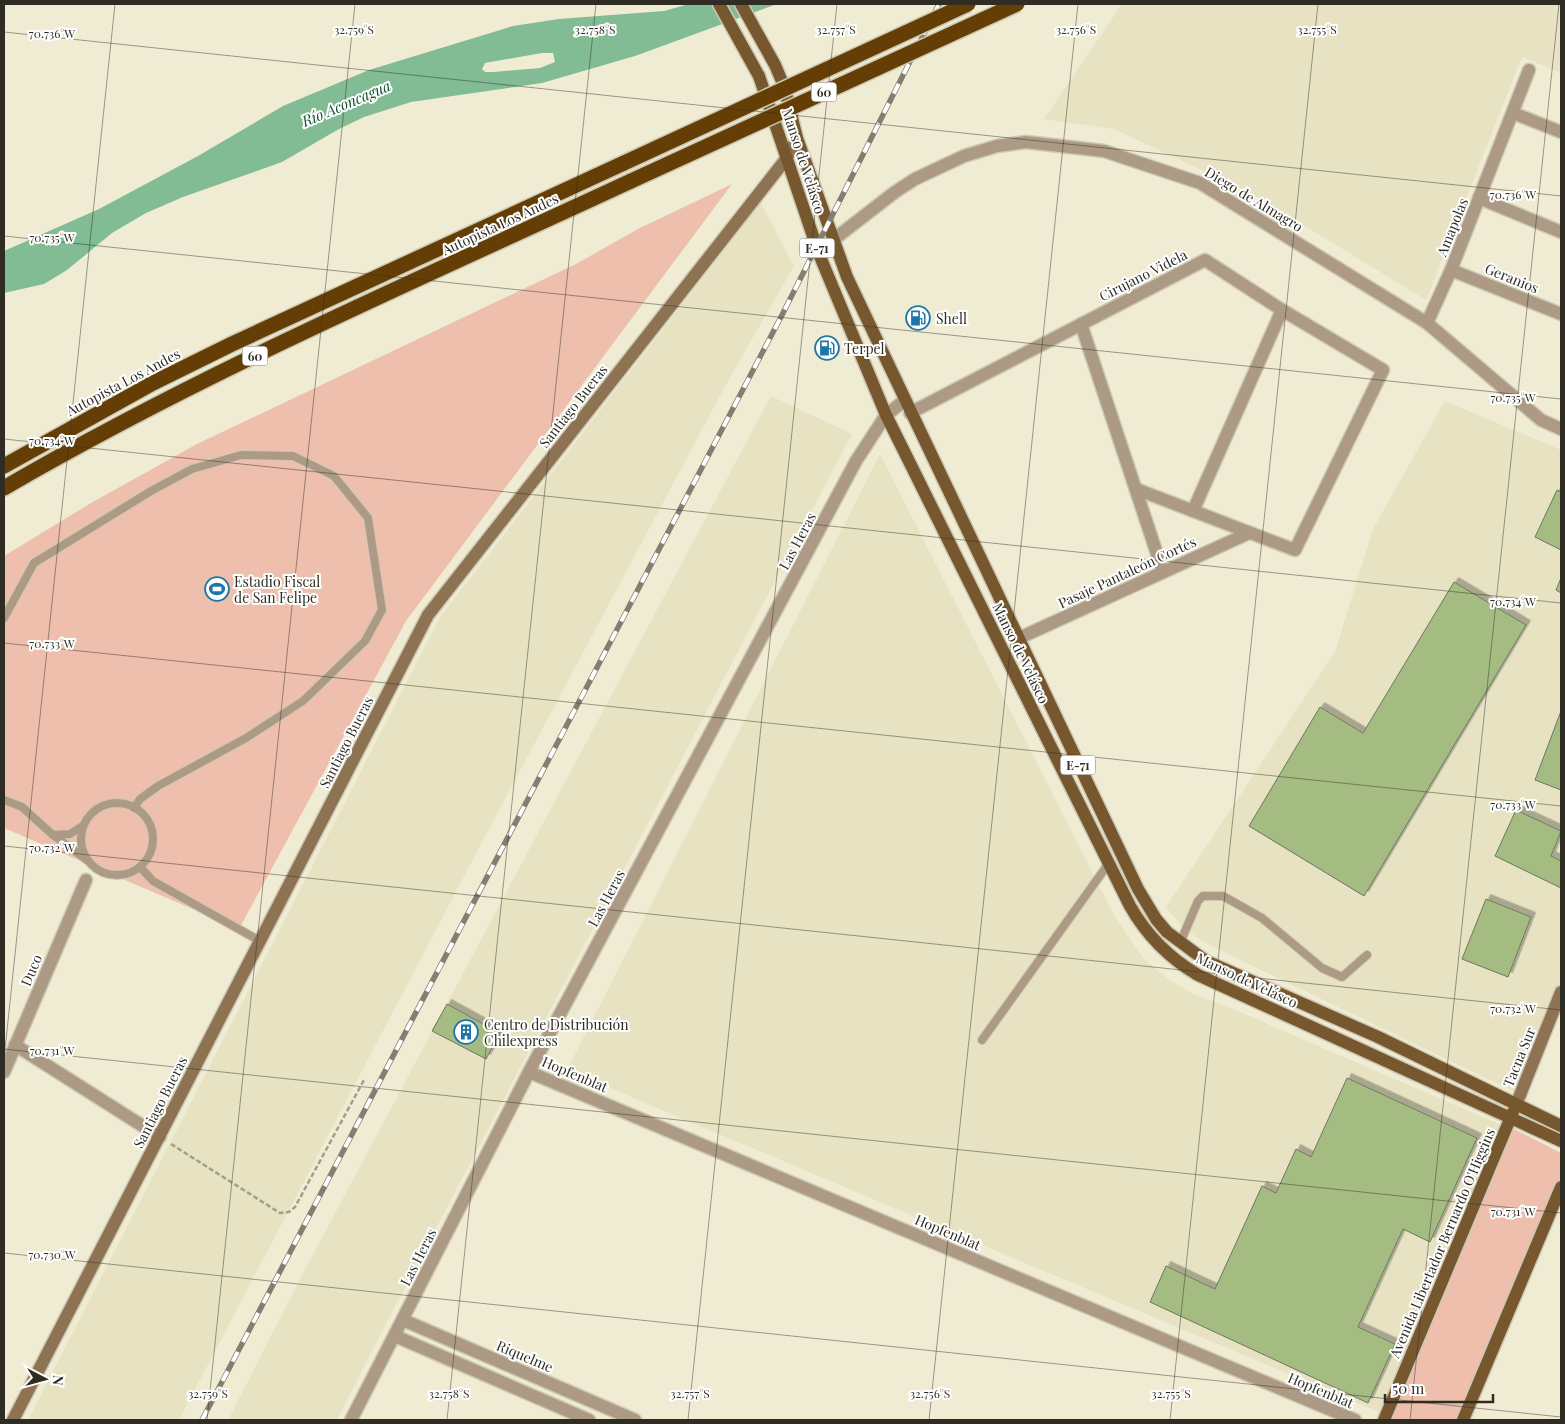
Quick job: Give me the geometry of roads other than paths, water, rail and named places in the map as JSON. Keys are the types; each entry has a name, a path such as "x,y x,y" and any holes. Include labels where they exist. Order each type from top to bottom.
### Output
{"highway":[{"name":"Autopista Los Andes","path":"4,466 153,383 232,344 968,4"},
{"name":"Autopista Los Andes","path":"4,488 105,432 241,362 1017,4"}],"main road":[{"name":"Manso de Velásco","path":"719,4 759,76 819,254 886,415 1109,863 1143,927 1160,947 1184,967 1212,982 1510,1119"},
{"name":"Manso de Velásco","path":"741,4 775,65 784,86 797,138 847,277 1017,640 1138,889 1156,918 1180,943 1220,968 1378,1037 1516,1105"},
{"name":"Avenida Libertador Bernardo O'Higgins","path":"1384,1420 1516,1105"},
{"name":"E-71","path":"1516,1105 1561,1126"},
{"name":"E-71","path":"1510,1119 1561,1141"},
{"path":"1463,1420 1561,1187"}],"street":[{"name":"Amapolas","path":"1426,323 1451,270 1529,70"},
{"path":"1513,113 1561,132"},
{"name":"Santiago Bueras","path":"14,1420 428,615 786,159 797,138"},
{"name":"Diego de Almagro","path":"819,254 833,240 915,179 964,156 997,146 1026,142 1067,145 1104,151 1200,183 1426,323 1541,420 1561,429"},
{"path":"1479,198 1561,232"},
{"name":"Cirujano Videla","path":"910,413 1205,260 1282,310 1383,370 1296,550 1249,533"},
{"name":"Geranios","path":"1451,270 1561,314"},
{"path":"1193,511 1282,310"},
{"path":"1081,324 1163,572"},
{"name":"Las Heras","path":"351,1420 530,1072 856,461 886,415 904,401"},
{"path":"1136,489 1249,533"},
{"name":"Pasaje Pantaleón Cortés","path":"1017,640 1249,533"},
{"name":"Duco","path":"4,1072 86,880"},
{"name":"Tacna Sur","path":"1516,1105 1561,992"},
{"path":"15,1045 160,1137"},
{"name":"Hopfenblat","path":"530,1072 1355,1420"},
{"name":"Riquelme","path":"404,1320 636,1420"},
{"path":"395,1336 588,1420"}],"lane":[{"path":"4,618 34,563 151,491 192,469 241,455 293,456 334,476 368,518 382,610 366,641 303,701 246,738 158,786 140,799 134,808"},
{"path":"4,800 22,807 52,835 89,861 95,868 113,875 132,872 140,867 147,860 153,841 148,822 134,808 123,804 106,806 92,814 85,823 70,834 52,835"},
{"path":"85,823 82,843 89,861"},
{"path":"982,1040 1109,863"},
{"path":"140,867 153,881 260,941"},
{"path":"1180,943 1198,901 1203,896 1223,896 1262,918 1322,968 1342,977 1367,955"}],"water":[{"name":"Río Aconcagua","path":"689,4 777,4 635,56 542,83 411,102 364,117 339,129 282,162 183,197 146,213 112,233 67,270 44,284 4,293 4,251 99,209 198,156 283,106 369,70 513,26 559,19 664,11","holes":["542,53 553,53 555,62 540,68 493,72 485,72 482,69 485,63"]}],"railway":[{"path":"202,1420 781,317 939,4"}],"place":[{"name":"Shell","path":"918,318"},
{"name":"Terpel","path":"827,348"},
{"name":"Estadio Fiscal de San Felipe","path":"217,589"},
{"name":"Centro de Distribución Chilexpress","path":"466,1032"}]}
